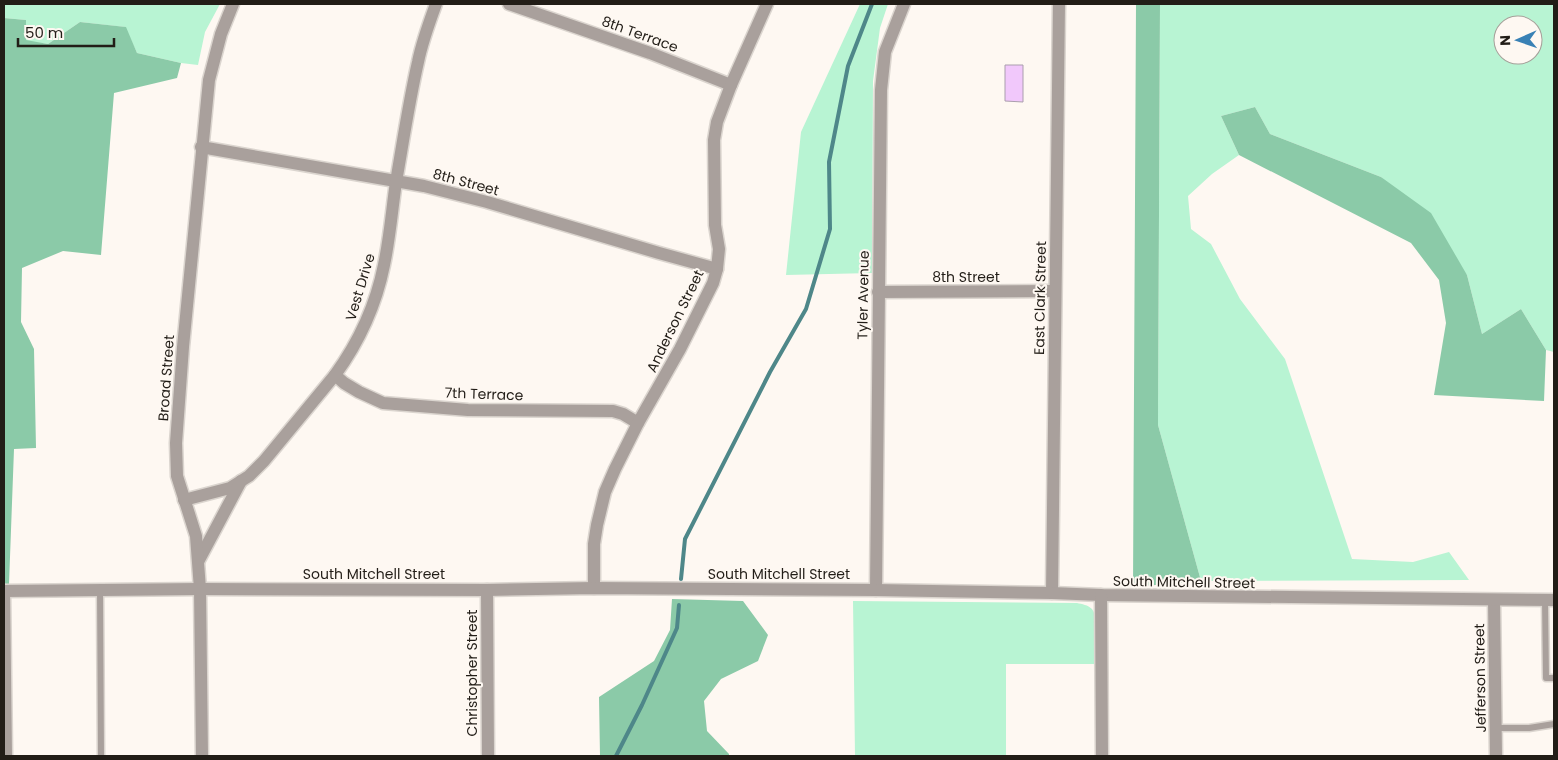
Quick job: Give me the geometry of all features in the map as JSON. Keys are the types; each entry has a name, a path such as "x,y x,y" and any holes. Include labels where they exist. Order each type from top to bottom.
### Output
{"street":[{"name":"Broad Street","path":"202,756 199,560 196,536 177,476 176,443 209,80 220,34 233,4"},
{"name":"Vest Drive","path":"184,500 230,488 264,461 335,375 362,332 372,308 384,265 396,182 418,61 436,4"},
{"name":"8th Terrace","path":"509,4 650,53 731,85"},
{"name":"Anderson Street","path":"594,588 594,544 597,525 603,500 615,469 638,423 680,349 713,283 717,269 719,249 715,225 714,140 717,122 731,85 767,4"},
{"name":"Tyler Avenue","path":"876,590 881,90 884,52 904,4"},
{"name":"East Clark Street","path":"1052,593 1054,291 1059,4"},
{"name":"8th Street","path":"202,147 424,186 486,202 659,254 717,269"},
{"name":"8th Street","path":"878,292 1054,291"},
{"name":"7th Terrace","path":"335,375 359,392 384,403 468,410 612,410 638,423"},
{"path":"199,560 241,481"},
{"name":"South Mitchell Street","path":"4,591 200,588 487,590 594,588 876,590 1052,593 1101,596 1549,600"},
{"name":"Christopher Street","path":"487,590 488,756"},
{"path":"4,591 6,756"},
{"path":"1101,596 1102,756"},
{"name":"Jefferson Street","path":"1494,600 1496,756"}],"lane":[{"path":"100,589 101,756"},
{"path":"1549,600 1546,678 1554,678"},
{"path":"1495,728 1529,728 1554,724"}],"green space":[{"path":"4,4 220,4 205,32 198,65 137,53 125,27 80,22 48,44 25,41 26,20 4,18"},
{"path":"860,4 888,4 880,28 873,81 872,273 786,275 801,132"},
{"path":"1136,4 1160,4 1158,425 1201,581 1133,587"},
{"path":"1160,4 1554,4 1554,352 1546,350 1521,309 1482,334 1467,275 1381,177 1270,134 1255,107 1221,116 1239,155 1212,174 1188,196 1191,229 1211,244 1240,299 1285,359 1352,559 1413,562 1449,552 1469,580 1201,581 1158,425"},
{"path":"4,18 26,20 26,40 48,44 80,22 126,27 137,53 181,63 177,78 114,93 101,255 63,251 22,268 21,322 34,349 36,448 14,449 9,584 4,584"},
{"path":"1255,107 1270,134 1381,177 1431,213 1467,275 1482,334 1521,309 1546,350 1544,401 1434,395 1446,323 1439,280 1411,243 1239,155 1221,116"},
{"path":"672,599 743,601 768,635 758,661 721,679 704,701 707,731 729,756 600,756 599,697 654,661 670,630"},
{"path":"853,601 1083,604 1092,609 1096,619 1097,664 1006,664 1006,756 855,756"}],"building":[{"path":"1005,65 1023,65 1023,102 1005,101"}],"waterway":[{"path":"681,579 685,539 770,372 806,309 830,229 829,162 848,66 872,4"},
{"path":"616,756 642,705 677,628 679,605"}]}
